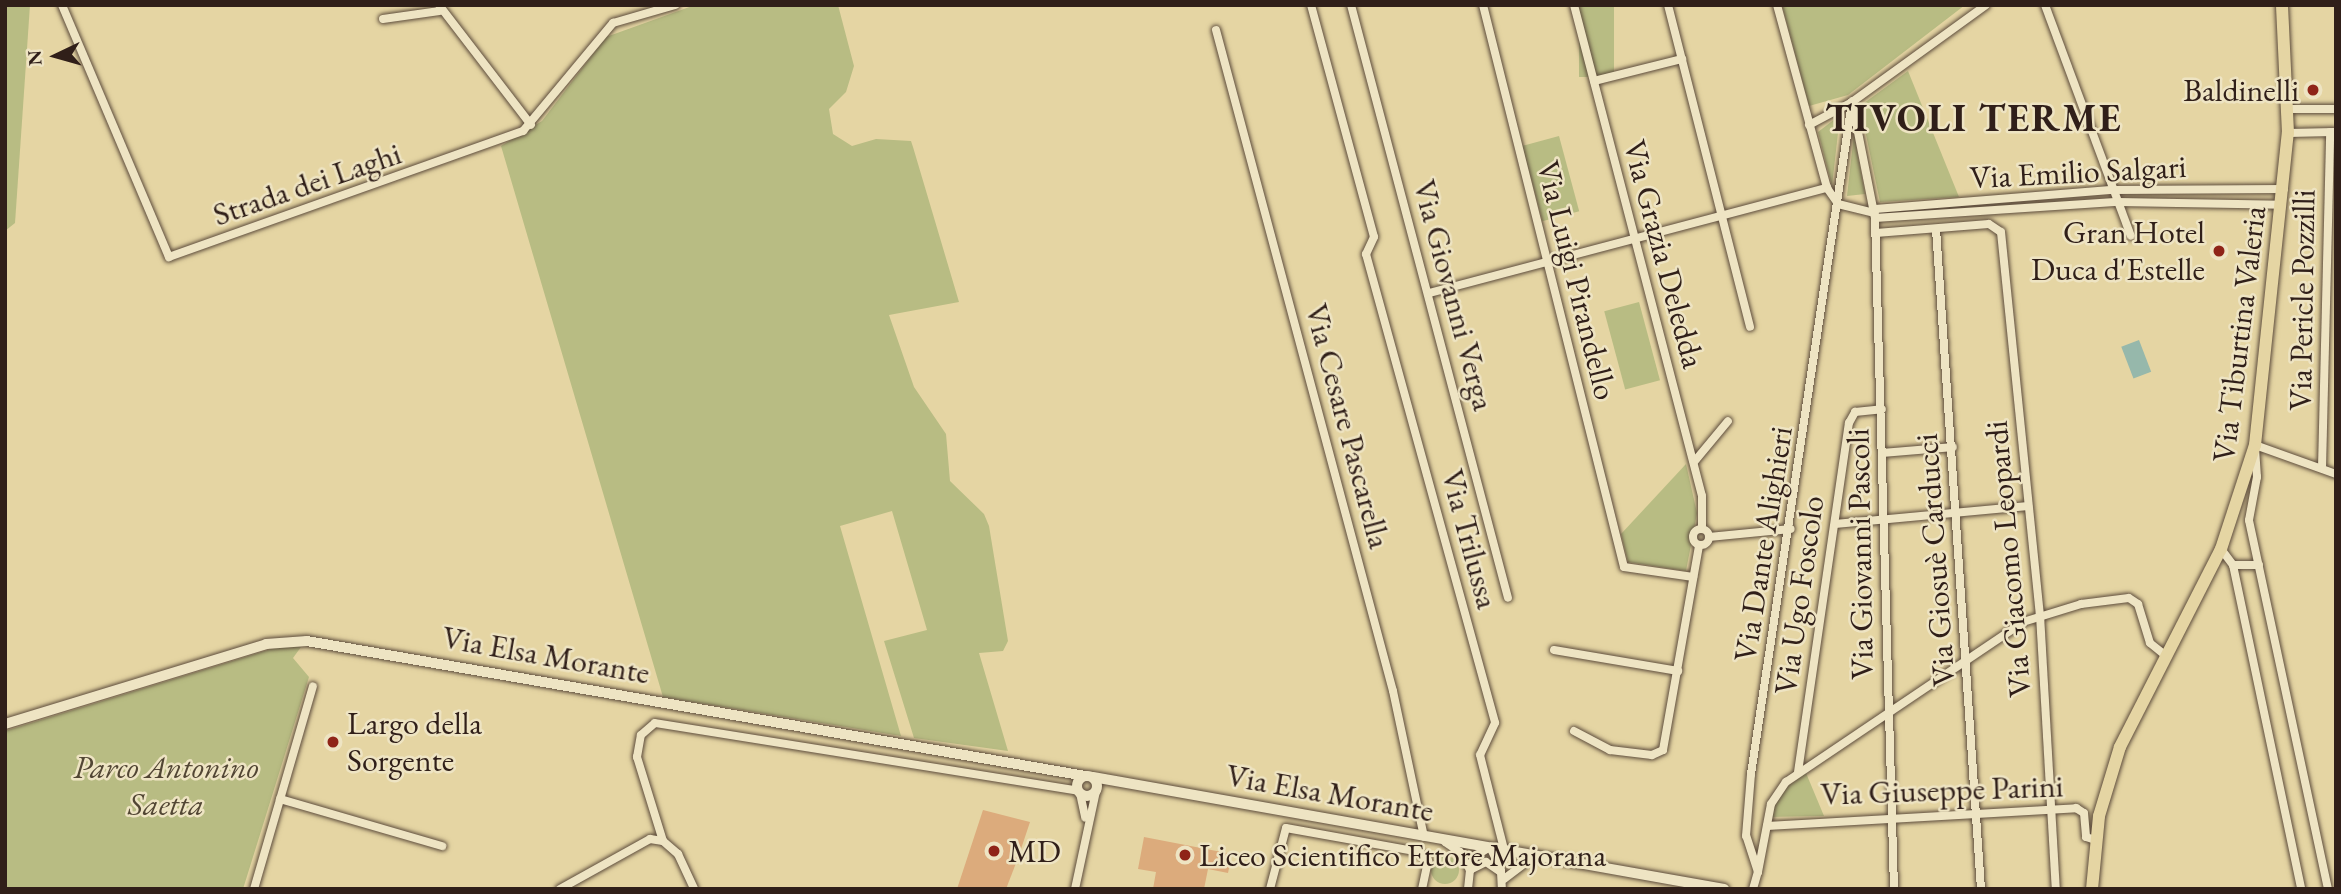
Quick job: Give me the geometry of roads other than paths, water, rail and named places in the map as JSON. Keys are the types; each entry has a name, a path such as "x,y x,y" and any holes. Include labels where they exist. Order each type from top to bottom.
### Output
{"main road":[{"name":"Via Tiburtina Valeria","path":"2090,889 2095,841 2124,737 2221,549 2255,445 2288,133 2289,109 2281,5"}],"street":[{"name":"Strada dei Laghi","path":"62,5 169,257 531,125"},
{"path":"383,19 439,8 531,125 604,31 625,16 675,5"},
{"name":"Via Trilussa","path":"1311,5 1374,243 1366,254 1495,723 1480,758 1504,849"},
{"name":"Via Giovanni Verga","path":"1351,5 1508,598"},
{"name":"Via Luigi Pirandello","path":"1483,5 1624,567 1693,577"},
{"name":"Via Grazia Deledda","path":"1574,5 1694,462 1704,515 1702,529 1693,536 1699,545"},
{"path":"1668,5 1750,327"},
{"path":"1777,5 1827,188 1838,204 1875,213"},
{"path":"1809,125 1852,102 1986,5"},
{"path":"2045,5 2131,236"},
{"name":"Via Cesare Pascarella","path":"1216,30 1389,678 1424,837"},
{"path":"1594,81 1682,60"},
{"name":"Via Dante Alighieri","path":"1758,872 1746,844 1748,803 1791,529 1852,102"},
{"name":"Via Giovanni Pascoli","path":"1852,102 1875,213 1894,889"},
{"path":"2289,109 2336,109"},
{"path":"2288,133 2333,132"},
{"name":"Via Pericle Pozzilli","path":"2322,468 2333,132"},
{"path":"1429,293 1827,188"},
{"name":"Via Emilio Salgari","path":"1875,213 2113,190 2284,189"},
{"name":"Via Emilio Salgari","path":"1875,213 2118,202 2282,205"},
{"name":"Via Giacomo Leopardi","path":"1936,229 1999,227 2040,615 2056,889"},
{"path":"1876,233 1936,229"},
{"name":"Via Giosuè Carducci","path":"1936,229 1953,447 1981,889"},
{"name":"Via Ugo Foscolo","path":"1798,772 1851,416 1882,409"},
{"path":"1694,462 1728,421"},
{"path":"2328,889 2249,520 2257,477 2255,445 2336,474"},
{"path":"1883,453 1953,447"},
{"path":"1835,524 2028,506"},
{"path":"1702,529 1709,537"},
{"path":"1574,732 1610,750 1661,753 1699,545 1709,537 1791,529"},
{"path":"2221,549 2233,565 2301,889"},
{"path":"2233,565 2259,565"},
{"path":"1753,889 1776,792 1798,772 1887,712 2040,615 2132,598 2150,643 2165,655"},
{"name":"Via Elsa Morante","path":"5,724 266,645 307,641 1724,889"},
{"path":"1554,650 1678,671"},
{"path":"254,889 313,686"},
{"path":"694,889 681,858 663,841 638,757 641,735 655,723 1079,792 1096,792"},
{"path":"1075,889 1086,820 1096,792 1089,776 1078,782 1086,820"},
{"path":"280,799 442,846"},
{"name":"Via Giuseppe Parini","path":"1767,826 1890,816 2081,809 2086,837 2095,841"},
{"path":"1270,889 1286,828 1419,852 1428,863 1422,889"},
{"path":"1442,840 1460,852 1468,874 1468,889"},
{"path":"559,889 636,842 663,841"},
{"path":"1459,889 1475,856 1490,847 1502,880"},
{"path":"1502,880 1519,863 1536,855"},
{"path":"1468,874 1486,862 1502,880"}],"place":[{"name":"Baldinelli","path":"2313,90"},
{"name":"Gran Hotel Duca d'Estelle","path":"2219,251"},
{"name":"Largo della Sorgente","path":"333,742"},
{"name":"MD","path":"994,851"},
{"name":"Liceo Scientifico Ettore Majorana","path":"1185,855"}],"district":[{"name":"TIVOLI TERME","path":"1974,118"}],"park label":[{"name":"Parco Antonino Saetta","path":"166,786"}]}
